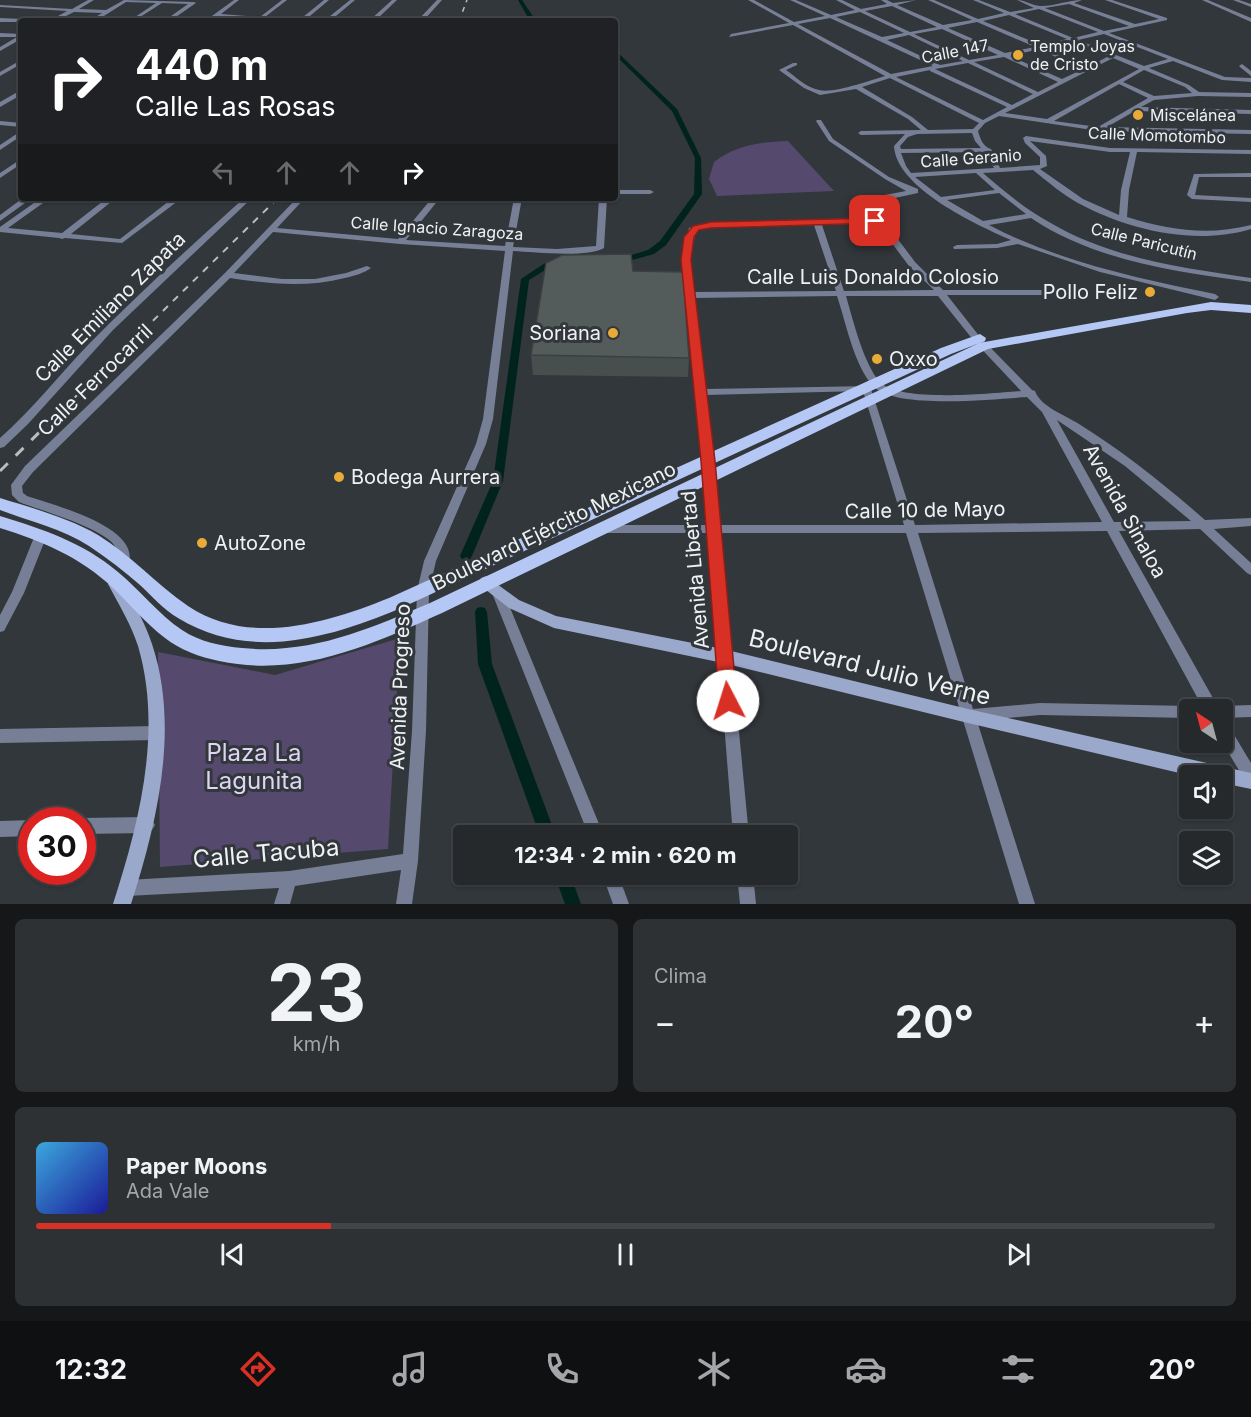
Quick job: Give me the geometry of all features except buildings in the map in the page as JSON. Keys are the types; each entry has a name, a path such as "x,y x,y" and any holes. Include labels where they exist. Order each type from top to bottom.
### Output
{"main road":[{"name":"Boulevard Ejército Mexicano","path":"0,504 78,532 124,563 184,613 209,625 246,636 293,635 351,622 708,469 981,343 1174,301 1215,297 1251,300"},
{"name":"Boulevard Ejército Mexicano","path":"981,343 1194,308 1211,306 1251,309"},
{"name":"Boulevard Ejército Mexicano","path":"0,522 41,535 74,551 108,573 159,622 182,640 223,654 246,658 290,659 337,650 488,587 708,469"}],"street":[{"path":"58,18 92,0"},
{"path":"97,18 126,0 196,2"},
{"path":"212,18 237,0"},
{"path":"262,18 285,0"},
{"path":"305,18 327,0"},
{"path":"331,18 353,0"},
{"path":"375,18 395,0"},
{"path":"423,18 440,0"},
{"path":"750,0 890,76 983,122"},
{"path":"792,0 882,39 941,68"},
{"path":"838,0 1036,94"},
{"path":"883,0 1061,81"},
{"path":"731,36 914,0"},
{"path":"930,0 1040,47 1084,69"},
{"path":"975,0 1187,86 1198,94"},
{"path":"1019,0 1228,79 1251,80"},
{"path":"1063,0 1135,26"},
{"path":"882,39 1080,0"},
{"name":"Calle 147","path":"795,64 782,70 814,92 857,87 890,76 933,70 1165,19 1107,0"},
{"path":"1204,0 1251,20"},
{"path":"1235,0 1251,6"},
{"path":"136,18 162,1"},
{"path":"172,18 196,2"},
{"path":"0,6 108,12"},
{"path":"216,15 242,18"},
{"path":"0,20 18,21"},
{"path":"0,35 18,37"},
{"path":"1,48 18,39"},
{"path":"1,48 18,49"},
{"path":"861,133 975,131 983,122 997,114 1113,56"},
{"path":"1046,122 1144,69 1174,59"},
{"path":"1,74 18,64"},
{"path":"1251,66 1242,66 1251,74"},
{"path":"933,70 1012,107"},
{"path":"1,74 11,74"},
{"path":"1121,82 1153,98"},
{"path":"857,87 921,125 927,132"},
{"path":"0,105 18,94"},
{"path":"1099,129 1153,98 1198,94 1251,95"},
{"path":"1133,109 1251,112"},
{"path":"997,114 1099,129 1251,132"},
{"path":"819,121 831,140 887,178 912,191"},
{"path":"0,123 18,125"},
{"path":"975,131 978,141 989,150 998,170"},
{"path":"916,132 900,141 897,151 909,175 939,198 980,224 1019,241 1094,266 1215,297"},
{"path":"0,148 18,135"},
{"name":"Calle Momotombo","path":"1035,168 1044,166 1043,156 1026,142 1026,138 1097,148 1251,152"},
{"path":"897,151 989,150"},
{"path":"1123,218 1125,190 1134,150"},
{"path":"0,176 18,163"},
{"path":"1035,168 1077,200 1123,218 1205,234 1230,233 1251,226"},
{"name":"Calle Geranio","path":"909,175 1035,168"},
{"name":"Calle Paricutín","path":"977,171 1034,215 1060,231 1112,251 1149,261 1251,280"},
{"path":"1192,197 1196,175 1251,175"},
{"path":"926,189 879,201 874,206 875,221 817,222 838,294 875,390 911,529 1027,904"},
{"path":"939,198 1001,191"},
{"path":"618,192 650,192"},
{"path":"1183,203 1192,197 1251,200"},
{"path":"0,219 24,201"},
{"path":"1,230 42,201"},
{"path":"62,237 108,201"},
{"path":"1,230 122,241 140,230 174,201"},
{"name":"Calle Emiliano Zapata","path":"0,444 35,410 65,374 108,330 245,201"},
{"name":"Calle Ferrocarril","path":"124,563 120,544 114,537 89,524 23,499 18,495 16,485 228,275 298,201"},
{"path":"400,242 434,201"},
{"name":"Avenida Progreso","path":"404,904 410,861 429,611 427,589 430,561 488,419 518,201"},
{"name":"Calle Ignacio Zaragoza","path":"272,230 400,242 557,251 600,248 603,201"},
{"path":"980,224 1034,215"},
{"name":"Avenida Sinaloa","path":"875,221 885,227 912,264 940,292 981,343 1046,410 1206,699"},
{"name":"Avenida Libertad","path":"740,825 723,656 714,528 686,260 692,230 721,224 817,222"},
{"path":"957,247 997,246 1019,241"},
{"path":"228,275 304,284 338,278 367,268"},
{"name":"Calle Luis Donaldo Colosio","path":"690,295 1056,292"},
{"path":"700,392 875,390 920,397 1032,393"},
{"path":"1046,410 1089,434 1118,454 1251,570"},
{"name":"Calle 10 de Mayo","path":"599,529 911,529 1202,525 1251,522"},
{"path":"0,627 18,593 41,535"},
{"path":"108,573 133,615 148,654 152,674 156,733 154,779 147,825 122,904"},
{"path":"488,587 592,825"},
{"name":"Boulevard Julio Verne","path":"488,587 521,608 554,622 723,656 968,717 1251,779"},
{"path":"968,717 994,712 1040,709 1179,712"},
{"path":"1233,712 1251,711"},
{"path":"0,736 156,733"},
{"path":"1233,747 1251,779"},
{"path":"96,826 147,825"},
{"path":"0,829 18,828"},
{"name":"Calle Tacuba","path":"127,888 289,879 410,861"},
{"path":"282,904 289,879"},
{"path":"614,885 621,904"},
{"path":"746,885 748,904"}],"green space":[{"path":"788,141 834,191 717,196 709,179 714,162 740,148 768,142"},
{"name":"Plaza La Lagunita","path":"400,638 388,849 160,867 158,652 275,675"}],"waterway":[{"path":"520,0 531,18"},
{"path":"618,55 675,110 698,158 698,194 663,243 651,252 618,262"},
{"path":"466,556 498,481 525,279 548,265 557,265"},
{"path":"481,612 485,664 544,825"},
{"path":"566,885 573,904"}],"railway":[{"path":"460,18 467,0"},
{"path":"63,409 275,201"},
{"path":"0,471 65,407"}],"place":[{"name":"Templo Joyas de Cristo","path":"1018,55"},
{"name":"Miscelánea","path":"1138,115"},
{"name":"Pollo Feliz","path":"1150,292"},
{"name":"Soriana","path":"613,333"},
{"name":"Oxxo","path":"877,359"},
{"name":"Bodega Aurrera","path":"339,477"},
{"name":"AutoZone","path":"202,543"}],"route":[{"path":"728,701 708,461 686,260 689,237 692,230 696,228 721,224 875,221"}]}
